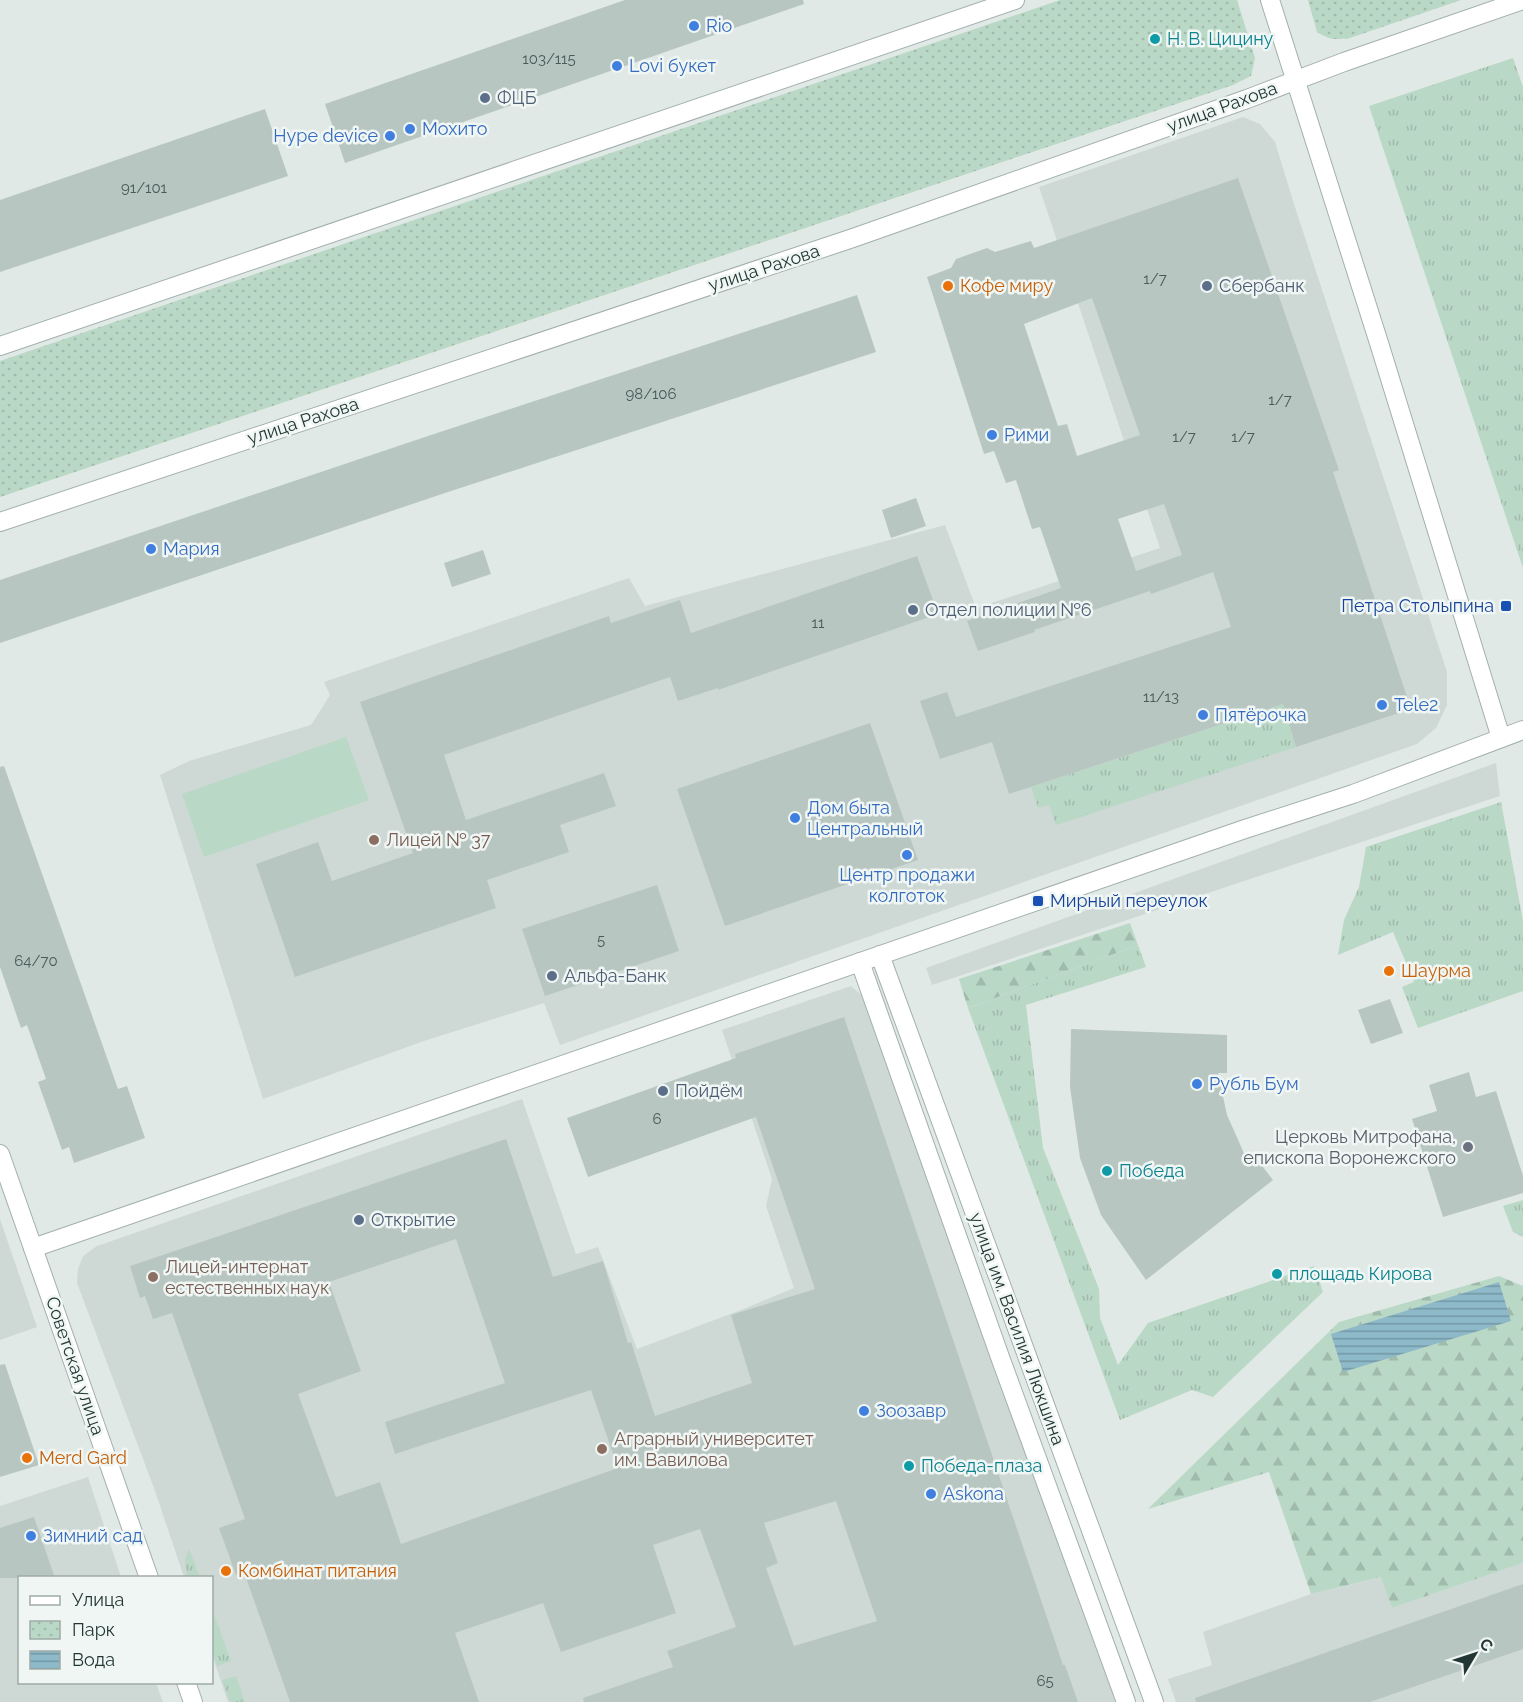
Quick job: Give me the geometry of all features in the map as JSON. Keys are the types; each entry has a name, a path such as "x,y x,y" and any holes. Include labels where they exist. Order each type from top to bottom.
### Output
{"street":[{"path":"0,346 1015,0"},
{"path":"1270,0 1501,738"},
{"name":"улица Рахова","path":"0,522 872,232 1523,0"},
{"path":"33,1248 1353,794 1523,730"},
{"name":"улица им. Василия Люкшина","path":"880,955 1154,1702"},
{"name":"улица им. Василия Люкшина","path":"860,962 1000,1357 1126,1702"},
{"name":"Советская улица","path":"0,1154 148,1576"},
{"path":"186,1684 193,1702"}],"shaded area":[{"path":"1243,117 1260,124 1275,142 1447,672 1447,705 1436,728 1417,744 560,1045 544,1003 424,1041 263,1099 160,775 189,761 311,725 330,695 324,682 629,578 645,606 945,525 976,608 1160,548 1039,187"},
{"path":"1496,763 1500,796 932,985 926,968"},
{"path":"851,986 863,996 1116,1702 228,1702 213,1658 213,1576 184,1576 155,1491 77,1283 78,1269 83,1256 97,1246 522,1099 576,1254 598,1247 637,1349 794,1288 766,1206 772,1179 722,1030"},
{"path":"0,1219 37,1327 0,1340"},
{"path":"88,1477 121,1576 18,1576 18,1684 156,1684 163,1702 0,1702 0,1506"},
{"path":"1523,1563 1523,1702 1176,1702 1168,1679 1212,1665 1203,1632 1311,1594 1382,1577 1392,1608"}],"green space":[{"path":"1060,0 1237,0 1255,58 1251,76 1233,85 0,497 0,361"},
{"path":"1308,0 1461,0 1350,38 1337,39 1325,37 1317,32"},
{"path":"1513,58 1523,87 1523,568 1369,106"},
{"path":"1283,704 1296,747 1056,825 1049,805 1038,808 1031,787"},
{"path":"346,737 369,800 204,857 182,794"},
{"path":"1501,802 1523,921 1523,991 1418,1028 1402,987 1414,982 1393,932 1338,955 1344,920 1359,887 1366,847"},
{"path":"1130,923 1138,945 968,1008 959,979"},
{"path":"1138,945 1146,967 1026,1005 1043,1148 1099,1289 1100,1318 1118,1365 1148,1323 1314,1266 1323,1292 1213,1397 1192,1390 1120,1420 968,1008"},
{"path":"1523,1200 1523,1237 1513,1232 1503,1206"},
{"path":"1499,1276 1523,1286 1523,1563 1392,1608 1381,1577 1311,1594 1269,1472 1148,1509 1339,1322"},
{"path":"189,1549 200,1576 187,1576 185,1560"},
{"path":"213,1612 231,1661 217,1666 213,1653"},
{"path":"236,1676 245,1702 230,1702 222,1680"}],"water":[{"path":"1499,1282 1511,1321 1343,1372 1331,1334"}],"building":[{"path":"625,0 803,0 804,4 345,163 325,104"},
{"path":"265,109 288,176 0,272 0,200"},
{"path":"1238,178 1339,470 1333,472 1411,709 1296,747 1283,704 1009,794 992,742 940,759 920,701 947,692 956,717 1231,627 1213,572 1151,594 1150,591 978,651 967,621 1061,588 1040,527 1032,529 1016,480 1006,483 994,451 984,454 927,277 951,268 956,259 987,248 995,252 1031,241 1034,248","holes":["1092,298 1140,435 1077,456 1067,424 1058,426 1024,324","1164,504 1182,555 1136,571 1118,519"]},
{"path":"857,295 876,352 445,493 0,643 0,580"},
{"path":"916,498 926,526 891,538 882,510"},
{"path":"483,550 491,574 452,587 444,563"},
{"path":"917,556 938,614 718,690 718,688 678,701 670,677 444,755 466,820 604,773 616,806 560,825 569,852 487,880 496,908 295,977 256,864 318,842 332,881 413,853 360,702 609,616 611,623 680,600 691,633"},
{"name":"Дом быта Центральный","path":"870,723 918,860 725,926 677,789"},
{"path":"4,766 118,1089 127,1086 145,1138 74,1163 69,1147 62,1150 38,1082 46,1079 27,1025 21,1028 0,967 0,767"},
{"path":"657,885 679,951 545,996 522,929"},
{"path":"1390,999 1403,1033 1371,1044 1358,1010"},
{"path":"844,1017 1063,1665 1065,1665 1078,1702 584,1702 583,1698 673,1667 667,1651 736,1627 700,1529 653,1545 676,1613 561,1652 543,1603 455,1633 479,1702 290,1702 244,1572 236,1575 219,1528 245,1519 172,1313 153,1319 145,1296 140,1298 130,1266 506,1139 553,1277 603,1261 628,1343 631,1342 655,1416 752,1383 731,1315 815,1289 756,1117 588,1177 567,1118 736,1058 735,1054","holes":["456,1239 505,1383 385,1422 395,1454 591,1390 618,1468 401,1544 380,1482 336,1497 298,1394 361,1371 329,1282","836,1501 877,1621 794,1646 766,1568 778,1563 764,1523"]},
{"name":"Победа","path":"1071,1029 1227,1035 1227,1073 1218,1073 1227,1115 1247,1160 1253,1154 1273,1180 1146,1280 1101,1215 1080,1158 1070,1087"},
{"name":"Церковь Митрофана, епископа Воронежского","path":"1469,1072 1476,1097 1496,1091 1523,1176 1523,1193 1443,1217 1412,1119 1437,1111 1429,1085"},
{"path":"5,1364 39,1465 0,1477 0,1365"},
{"path":"34,1517 54,1576 0,1578 0,1528"},
{"path":"1523,1584 1523,1649 1370,1702 1196,1702 1195,1698"}],"place":[{"name":"Rio","path":"694,26"},
{"name":"Н. В. Цицину","path":"1155,39"},
{"name":"Lovi букет","path":"617,66"},
{"name":"ФЦБ","path":"485,98"},
{"name":"Мохито","path":"410,129"},
{"name":"Hype device","path":"390,136"},
{"name":"Кофе миру","path":"948,286"},
{"name":"Сбербанк","path":"1207,286"},
{"name":"Рими","path":"992,435"},
{"name":"Мария","path":"151,549"},
{"name":"Петра Столыпина","path":"1506,606"},
{"name":"Отдел полиции №6","path":"913,610"},
{"name":"Tele2","path":"1382,705"},
{"name":"Пятёрочка","path":"1203,715"},
{"name":"Дом быта Центральный","path":"795,818"},
{"name":"Лицей № 37","path":"374,840"},
{"name":"Центр продажи колготок","path":"907,855"},
{"name":"Мирный переулок","path":"1038,901"},
{"name":"Шаурма","path":"1389,971"},
{"name":"Альфа-Банк","path":"552,976"},
{"name":"Рубль Бум","path":"1197,1084"},
{"name":"Пойдём","path":"663,1091"},
{"name":"Церковь Митрофана, епископа Воронежского","path":"1468,1147"},
{"name":"Победа","path":"1107,1171"},
{"name":"Открытие","path":"359,1220"},
{"name":"площадь Кирова","path":"1277,1274"},
{"name":"Лицей-интернат естественных наук","path":"153,1277"},
{"name":"Зоозавр","path":"864,1411"},
{"name":"Аграрный университет им. Вавилова","path":"602,1449"},
{"name":"Merd Gard","path":"27,1458"},
{"name":"Победа-плаза","path":"909,1466"},
{"name":"Askona","path":"931,1494"},
{"name":"Зимний сад","path":"31,1536"},
{"name":"Комбинат питания","path":"226,1571"}]}
